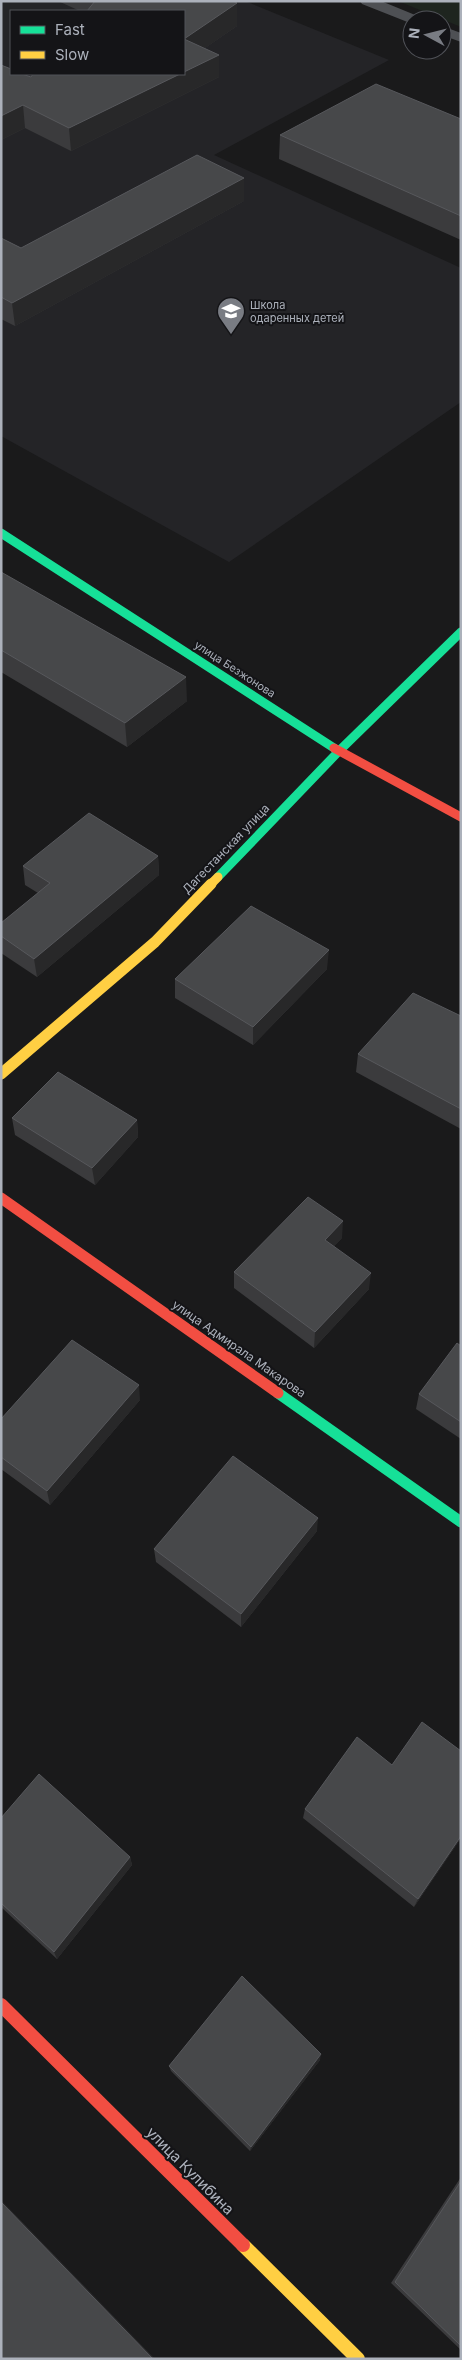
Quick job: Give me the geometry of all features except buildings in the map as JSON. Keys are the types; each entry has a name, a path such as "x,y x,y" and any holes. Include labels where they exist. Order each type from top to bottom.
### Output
{"street":[{"path":"367,1 402,15"},
{"name":"улица Безжонова","path":"1,533 339,751 461,817"},
{"name":"Дагестанская улица","path":"1,1074 155,942 339,751 461,632"},
{"name":"улица Адмирала Макарова","path":"1,1198 461,1522"},
{"name":"улица Кулибина","path":"1,2005 358,2359"}],"shaded area":[{"name":"Школа одаренных детей","path":"1,1 245,1 389,60 214,155 461,268 461,402 229,562 1,436"},
{"path":"398,1 461,1 461,27 452,23 452,10 420,10"}],"traffic: fast":[{"path":"1,533 334,748"},
{"path":"218,877 339,751 461,632"},
{"path":"278,1393 461,1522"}],"traffic: slow":[{"path":"1,1074 155,942 218,877"},
{"path":"243,2245 358,2359"}],"traffic: jam":[{"path":"334,748 461,817"},
{"path":"1,1198 278,1393"},
{"path":"1,2005 243,2245"}],"place":[{"name":"Школа одаренных детей","path":"231,335"}]}
